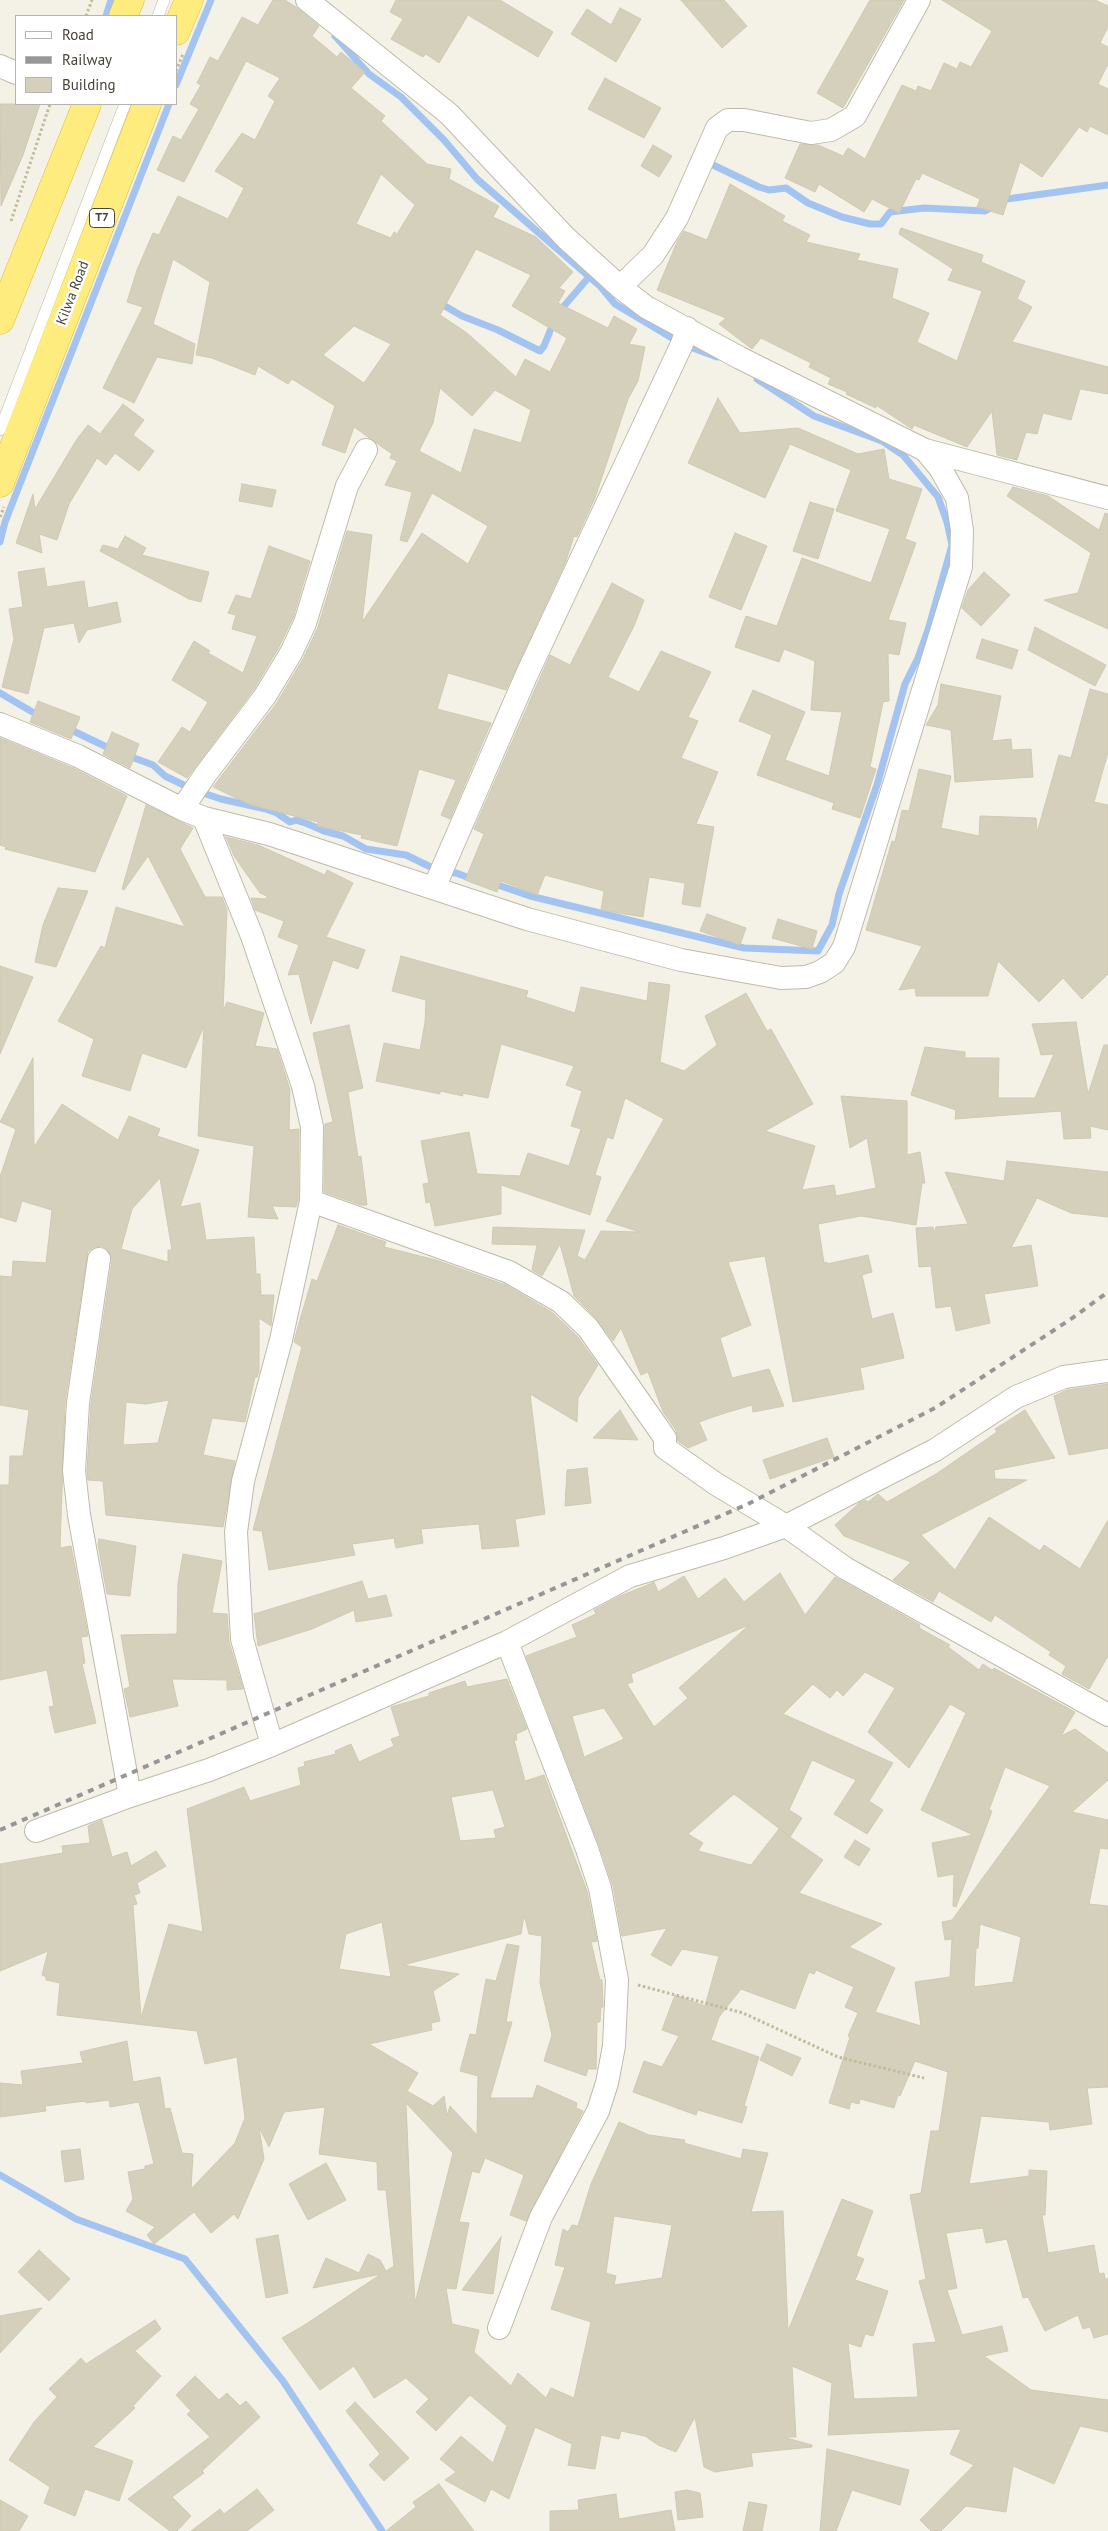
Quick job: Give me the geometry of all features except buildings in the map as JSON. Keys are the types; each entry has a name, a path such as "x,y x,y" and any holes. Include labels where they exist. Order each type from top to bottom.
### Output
{"highway":[{"path":"123,15 130,0"},
{"path":"178,26 189,0"},
{"path":"0,320 87,105"},
{"name":"Kilwa Road","path":"0,483 147,105"}],"street":[{"path":"307,0 449,114 566,238 620,287 646,307 740,358 926,450 1108,498"},
{"path":"620,287 653,255 677,218 717,128 728,120 744,120 811,133 831,130 855,116 919,0"},
{"path":"0,66 15,72"},
{"path":"434,888 527,674 682,344 687,328"},
{"path":"182,809 205,775 266,696 291,654 305,623 347,486 366,450"},
{"path":"0,724 78,756 182,809 204,818 269,834 527,918 681,960 782,978 806,978 834,963 844,947 961,567 962,530 957,498 940,468 926,450"},
{"path":"204,818 252,936 303,1086 312,1127 311,1201 282,1340 243,1481 236,1532 242,1639 272,1745"},
{"path":"311,1201 509,1272 562,1302 588,1328 665,1438 665,1448 716,1484 786,1526 846,1568 1108,1715"},
{"path":"99,1259 78,1403 74,1471 81,1525 130,1796"},
{"path":"36,1831 130,1796 209,1770 272,1745 507,1642 630,1576 724,1548 786,1526 935,1450 1016,1397 1064,1376 1108,1371"},
{"path":"498,2328 541,2217 598,2111 607,2083 614,2046 616,1980 600,1888 587,1849 507,1642"}],"lane":[{"path":"158,15 164,0"},
{"path":"0,430 125,105"}],"path":[{"path":"86,15 92,0"},
{"path":"9,226 50,105"},
{"path":"616,1980 743,2013 838,2056 924,2078"}],"waterway":[{"path":"106,15 111,0"},
{"path":"178,80 211,0"},
{"path":"335,36 369,74 401,97 444,140 477,179 600,286 615,304 682,344 717,357"},
{"path":"0,542 5,522 169,105"},
{"path":"711,164 759,187 769,190 786,188 808,203 842,217 870,224 881,224 890,212 924,208 985,211 1007,199 1108,185"},
{"path":"438,302 462,316 498,330 540,351 544,346 557,314 589,277"},
{"path":"492,883 530,896 744,948 818,951 832,925 839,894 877,785 905,684 918,658 928,630 952,545 947,522 938,497 903,455 882,441 814,416 757,379"},
{"path":"0,693 41,717"},
{"path":"67,728 113,750"},
{"path":"126,755 153,765 165,776 194,790 221,799 266,809 277,813 290,822 296,820 343,836 366,849 406,855 441,872 456,873 475,880"},
{"path":"0,2175 76,2219 185,2259 283,2381 382,2531"}],"railway":[{"path":"0,1830 748,1504 935,1408 1071,1319 1108,1292"}]}
